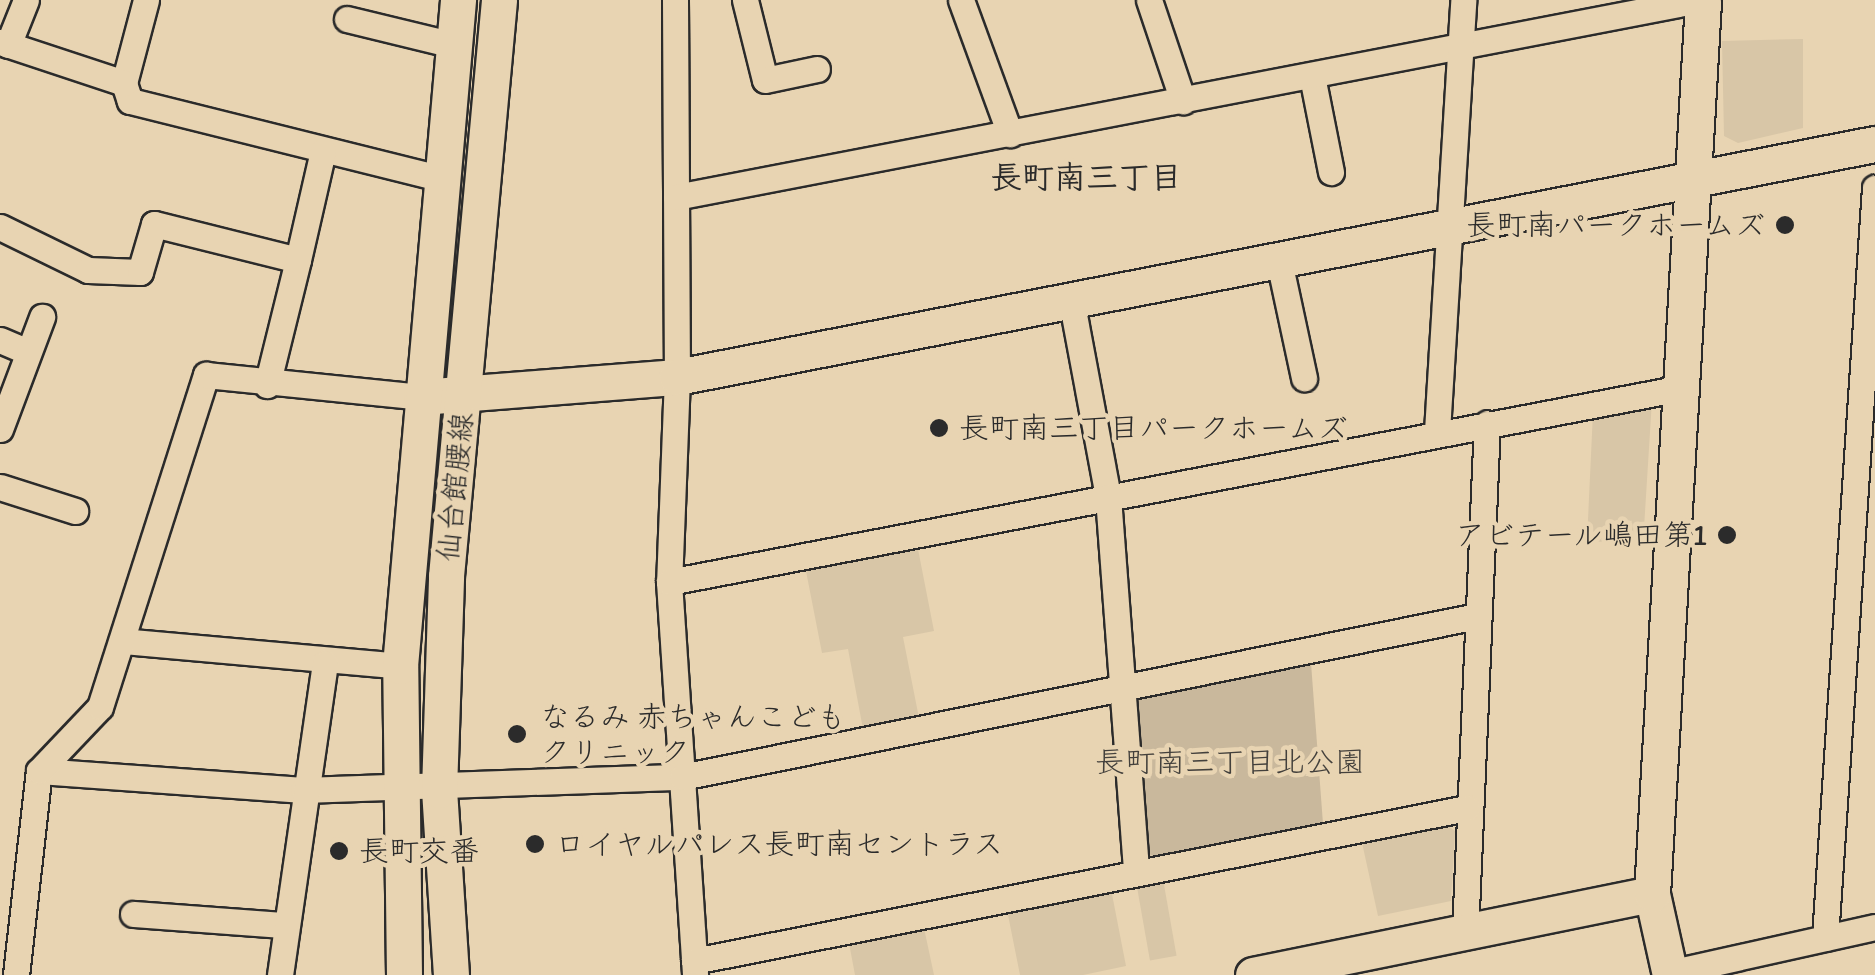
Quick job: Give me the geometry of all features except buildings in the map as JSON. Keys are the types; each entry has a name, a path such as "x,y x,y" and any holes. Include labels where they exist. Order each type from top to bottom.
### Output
{"street":[{"path":"26,0 4,44 124,84"},
{"path":"146,0 124,84 130,101 440,178"},
{"name":"仙台館腰線","path":"404,975 400,666 420,396 458,0"},
{"name":"仙台館腰線","path":"451,975 439,790 446,576 500,0"},
{"path":"675,0 677,377 669,582 695,968 1136,872 1467,808"},
{"path":"745,0 765,80 817,69"},
{"path":"961,0 1010,134"},
{"path":"1149,0 1183,101"},
{"path":"1437,431 1463,0"},
{"path":"676,197 1701,0 1652,894 1670,974 1875,927"},
{"path":"347,18 454,45"},
{"path":"1312,76 1331,172"},
{"path":"16,975 40,771 100,707 206,375 267,385 420,396 677,377 1072,304 1875,144"},
{"path":"267,385 322,151"},
{"path":"1825,938 1864,538 1875,188"},
{"path":"0,227 88,270 140,272 154,224 298,260"},
{"path":"1280,261 1304,378"},
{"path":"1072,304 1108,497 1136,872"},
{"path":"0,429 42,317"},
{"path":"0,340 28,352"},
{"path":"669,582 1437,431 1681,388"},
{"path":"1464,933 1487,423"},
{"path":"0,487 75,511"},
{"path":"40,771 303,790 439,790 682,778 1477,616"},
{"path":"122,641 325,663 400,666"},
{"path":"280,975 303,790 325,663"},
{"path":"1253,975 1652,894"},
{"path":"132,914 284,925"}],"shaded area":[{"path":"1803,39 1803,128 1738,143 1724,136 1722,41"},
{"path":"1652,400 1643,544 1587,541 1593,412"},
{"path":"917,544 934,631 903,637 919,718 863,729 848,649 822,653 805,566"},
{"path":"1444,823 1455,831 1451,901 1378,916 1361,838"},
{"path":"1163,879 1177,956 1150,961 1136,884"},
{"path":"1111,889 1126,966 1083,975 1020,975 1007,910"},
{"path":"924,928 934,975 855,975 849,943"}],"green space":[{"name":"長町南三丁目北公園","path":"1311,663 1323,824 1155,858 1146,851 1134,710 1139,700"}],"place":[{"name":"長町南パークホームズ","path":"1785,225"},
{"name":"長町南三丁目パークホームズ","path":"939,428"},
{"name":"アビテール嶋田第1","path":"1727,535"},
{"name":"なるみ 赤ちゃんこども クリニック","path":"517,734"},
{"name":"ロイヤルパレス長町南セントラス","path":"535,844"},
{"name":"長町交番","path":"339,851"}],"district":[{"name":"長町南三丁目","path":"1086,177"}]}
